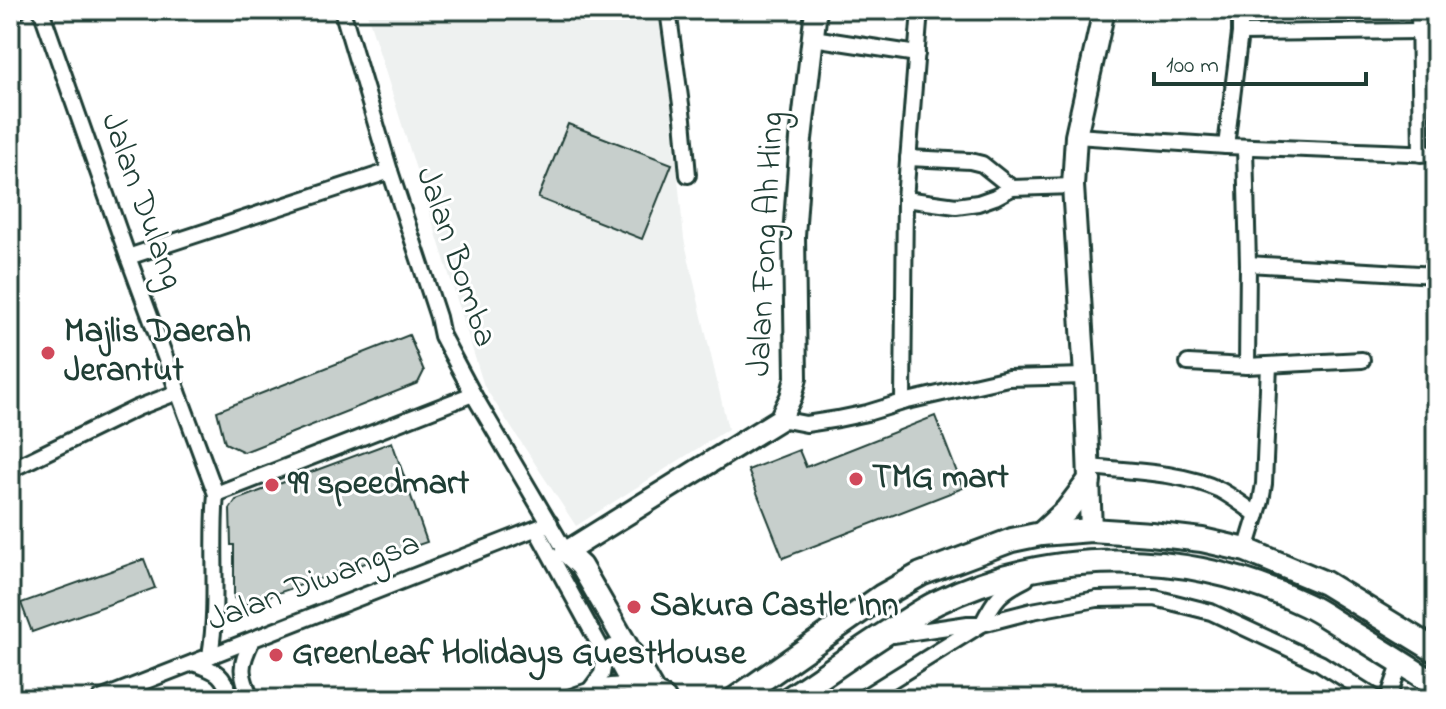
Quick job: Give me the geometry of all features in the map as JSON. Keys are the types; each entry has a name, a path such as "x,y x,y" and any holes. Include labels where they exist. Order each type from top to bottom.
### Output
{"main road":[{"name":"Jalan Fong Ah Hing","path":"566,552 780,419 791,397 796,378 794,236 801,139 816,10"},
{"path":"1104,10 1076,136 1073,186 1091,530 1094,543 1103,549 1168,554 1183,560 1187,567"},
{"path":"1041,534 1067,510 1089,474"},
{"path":"735,699 882,596 921,574 1012,540 1091,530 1202,540 1246,550 1325,583 1436,651"},
{"name":"Jalan Bomba","path":"566,552 581,566 650,695"},
{"path":"792,698 934,603 981,583 1014,574 1094,562 1157,563 1208,570 1254,583 1308,605 1436,685"}],"street":[{"path":"10,14 17,10"},
{"name":"Jalan Dulang","path":"41,10 216,494 213,525 216,597 210,656"},
{"name":"Jalan Bomba","path":"342,10 442,336 566,552"},
{"path":"668,10 688,175"},
{"path":"903,402 905,199 920,10"},
{"path":"1226,146 1240,10"},
{"path":"1076,136 1428,154 1419,10"},
{"path":"1240,33 1420,31"},
{"path":"813,38 917,54"},
{"path":"1245,147 1247,366"},
{"path":"908,158 982,164 1012,188"},
{"path":"128,257 390,171"},
{"path":"905,199 956,206 978,203 1012,188 1073,186"},
{"path":"1248,264 1436,275"},
{"path":"1188,363 1247,366 1362,360"},
{"path":"1246,550 1264,484 1269,365"},
{"path":"780,419 806,424 838,419 1008,378 1085,376"},
{"path":"10,470 137,408 178,392"},
{"path":"216,494 473,394"},
{"path":"1089,474 1158,474 1204,484 1238,501 1257,515"},
{"name":"Jalan Diwangsa","path":"100,699 550,523"},
{"path":"536,529 605,655 602,674 590,690"},
{"path":"863,698 982,624 1002,592 1047,567"},
{"name":"Jalan Dulang","path":"216,597 231,648"},
{"path":"878,638 982,624 1097,599 1155,598 1211,612 1320,663 1377,699"},
{"path":"251,699 242,676 242,660 252,640"},
{"path":"1388,699 1401,662"},
{"path":"193,663 215,670 225,680 232,699"},
{"path":"566,699 614,684 650,695"}],"shaded area":[{"path":"366,10 661,10 684,239 728,429 576,526 484,386"}],"building":[{"path":"568,124 672,164 642,239 538,198"},
{"path":"409,335 424,371 418,383 244,452 225,443 217,411"},
{"name":"TMG mart","path":"935,416 963,488 783,558 748,470 799,450 806,467"},
{"path":"392,442 427,542 243,605 234,598 230,509 236,500"},
{"path":"144,559 155,588 32,632 21,603"}],"place":[{"name":"Majlis Daerah Jerantut","path":"48,353"},
{"name":"TMG mart","path":"856,479"},
{"name":"99 speedmart","path":"272,485"},
{"name":"Sakura Castle Inn","path":"634,607"},
{"name":"GreenLeaf Holidays GuestHouse","path":"276,655"}]}
